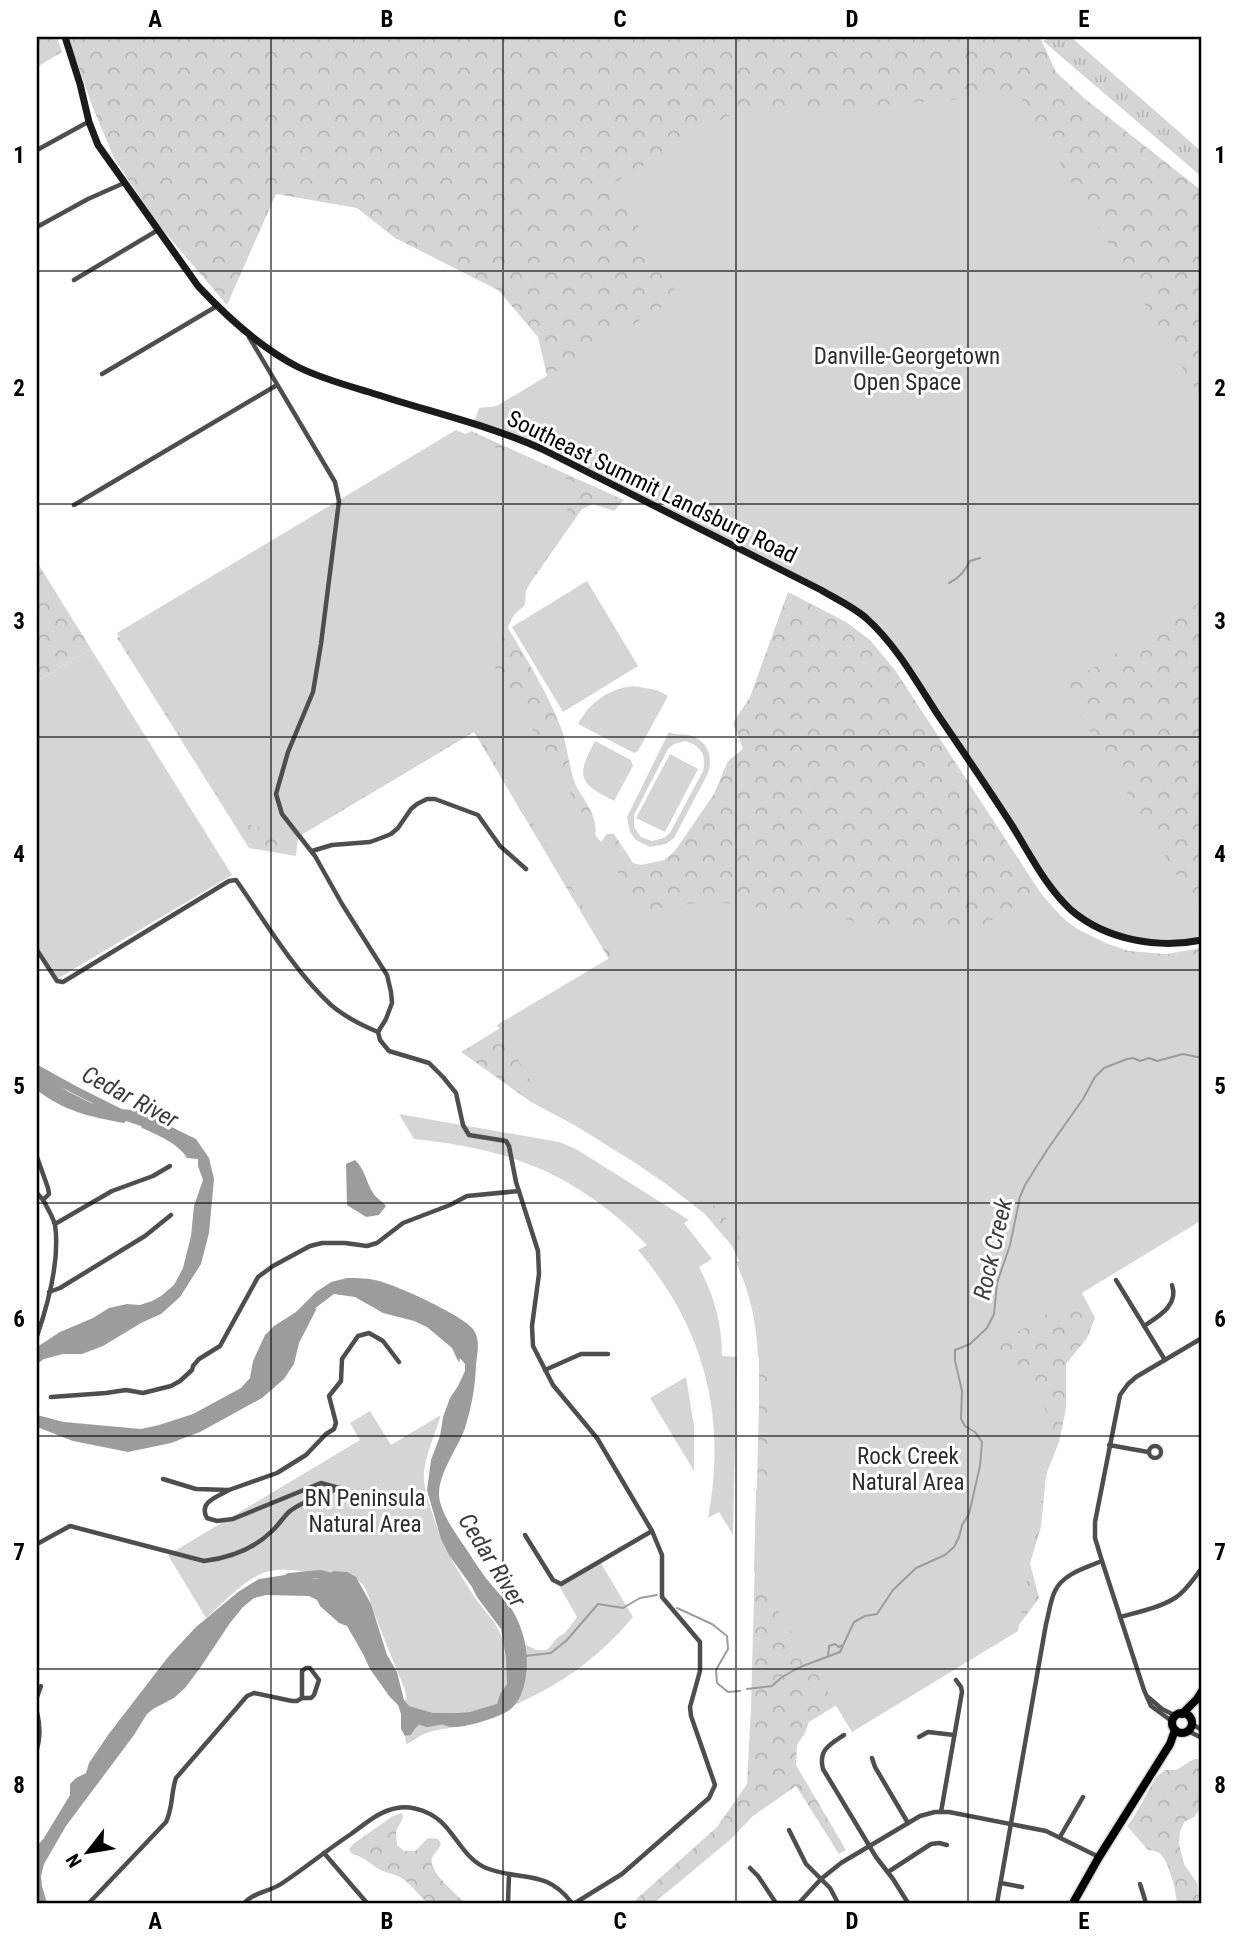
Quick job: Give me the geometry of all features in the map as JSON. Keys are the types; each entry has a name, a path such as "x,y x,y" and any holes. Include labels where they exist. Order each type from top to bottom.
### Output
{"main road":[{"path":"1073,1903 1200,1695"}],"street":[{"name":"Southeast Summit Landsburg Road","path":"65,37 89,122 101,151 198,286 245,330 281,357 313,374 501,432 542,449 854,609 881,633 899,656 1050,886 1073,911 1103,929 1142,942 1170,944 1202,940"},
{"path":"37,149 89,122"},
{"path":"37,227 124,183"},
{"path":"74,280 158,230"},
{"path":"102,374 217,306"},
{"path":"244,1903 255,1894 281,1884 380,1814 401,1807 412,1808 440,1821 476,1862 509,1874 547,1881 560,1889 573,1903 632,1865 709,1798 715,1785 690,1707 700,1671 701,1642 662,1597 662,1555 652,1531 597,1438 553,1385 531,1338 539,1274 538,1251 519,1191 509,1146 506,1141 469,1135 463,1125 456,1094 450,1084 429,1063 389,1051 380,1040 378,1032 391,1003 387,975 312,850 282,814 276,794 288,752 313,692 339,501 335,482 245,330"},
{"path":"74,505 276,385"},
{"path":"312,850 332,845 370,842 391,834 417,804 427,799 435,799 478,815 500,846 526,869"},
{"path":"37,950 57,981 63,982 236,880 301,973 331,1005 358,1024 378,1032"},
{"path":"37,1157 49,1194 43,1200"},
{"path":"55,1224 112,1191 170,1166"},
{"path":"51,1397 125,1390 143,1393 172,1386 192,1370 199,1359 220,1346 258,1278 273,1266 310,1246 345,1243 367,1246 377,1243 402,1223 467,1196 519,1191"},
{"path":"37,1193 55,1224 55,1254 50,1292 37,1336"},
{"path":"50,1292 121,1251 171,1215"},
{"path":"1116,1280 1165,1360"},
{"path":"1144,1326 1172,1302 1175,1291 1172,1284"},
{"path":"37,1544 69,1526 204,1561 221,1559 261,1541 289,1512 340,1488 321,1483 233,1519 216,1521 207,1518 204,1513 205,1506 229,1490 277,1473 306,1455 334,1429 336,1423 330,1396 341,1381 342,1359 358,1336 369,1333 383,1341 399,1362"},
{"path":"1202,1338 1136,1377 1120,1395 1094,1531 1148,1697 1202,1738"},
{"path":"545,1370 581,1354 608,1354"},
{"path":"1109,1445 1149,1452"},
{"path":"163,1479 196,1489 229,1490"},
{"path":"525,1535 558,1584 652,1531"},
{"path":"997,1903 1053,1595 1059,1585 1072,1574 1102,1561"},
{"path":"1120,1617 1175,1598 1202,1568"},
{"path":"89,1903 166,1822 176,1777 247,1696 254,1693 292,1701 311,1698 319,1680 310,1668 302,1671 302,1698"},
{"path":"941,1812 962,1692 956,1680"},
{"path":"37,1696 41,1686"},
{"path":"37,1712 40,1737 37,1749"},
{"path":"1182,1724 1202,1730"},
{"path":"919,1737 928,1732 954,1735"},
{"path":"844,1735 825,1748 821,1762 869,1846 908,1903"},
{"path":"872,1758 908,1823"},
{"path":"1060,1837 1083,1797"},
{"path":"799,1903 821,1879 841,1863 926,1814 941,1812 1046,1831 1099,1857"},
{"path":"789,1830 806,1864 830,1888 838,1903"},
{"path":"888,1872 931,1844 947,1845"},
{"path":"324,1853 367,1903"},
{"path":"750,1868 776,1903"},
{"path":"508,1903 509,1874"},
{"path":"1001,1884 1022,1887"},
{"path":"1140,1884 1146,1903"}],"green space":[{"path":"37,37 57,37 62,52 37,67"},
{"path":"68,37 1040,37 1056,72 1084,98 1202,191 1202,932 885,627 673,511 474,423 479,408 525,403 548,380 538,337 498,290 395,238 357,208 276,194 227,305 157,223 114,158"},
{"path":"1050,37 1071,37 1202,152 1202,177 1043,41"},
{"name":"Danville-Georgetown Open Space","path":"1019,95 1202,400 1202,601 1063,686 1202,917 1202,941 1176,946 1124,941 1068,907 885,640 852,610 647,499 470,422 679,297 614,183 727,116"},
{"name":"Rock Creek Natural Area","path":"456,430 580,485 491,660 641,911 709,901 966,936 1039,891 1072,925 1111,948 1155,957 1202,953 1202,1220 983,1353 1030,1389 1046,1412 1051,1426 1052,1442 1018,1631 852,1732 754,1571 756,1490 771,1480 773,1358 758,1358 752,1309 736,1262 750,1255 735,1229 715,1205 702,1212 666,1182 547,1108 497,1025 613,956 476,729 293,838 234,820 117,633"},
{"name":"Rock Creek Natural Area","path":"471,431 624,500 614,511 593,504 582,509 526,589 525,605 505,623 534,672 562,730 574,781 592,814 595,835 601,842 607,834 614,834 633,863 641,865 664,860 674,852 714,794 728,761 743,749 733,723 750,697 788,592 846,622 870,640 895,670 1042,895 1069,925 1129,951 1166,954 1202,948 1202,1215 1081,1291 1095,1318 1087,1338 1066,1364 1066,1408 1059,1442 1046,1475 1041,1527 1030,1563 1039,1598 1019,1625 840,1703 809,1722 797,1745 796,1765 846,1850 839,1854 796,1786 753,1816 731,1839 654,1903 632,1903 717,1827 747,1784 759,1406 759,1343 754,1292 732,1246 704,1213 599,1138 531,1102 461,1052 610,961 474,732 298,837 296,856 249,848 117,638"},
{"path":"37,562 91,649 37,681"},
{"path":"587,581 638,666 563,712 512,627"},
{"path":"91,649 232,875 57,979 37,946 37,681"},
{"path":"633,686 657,690 668,696 638,751 634,753 578,724 588,709 601,698 616,690"},
{"path":"669,732 692,736 706,747 710,758 707,775 674,838 666,844 650,847 636,840 630,832 627,817","holes":["685,741 702,752 703,771 670,833 664,838 652,841 641,837 634,827 634,815 668,749"]},
{"path":"595,741 631,760 633,766 614,801 593,789 584,777 585,763"},
{"path":"670,754 698,769 665,832 636,818"},
{"path":"399,1114 559,1142 576,1149 689,1220 684,1223 712,1259 699,1267 716,1310 722,1356 737,1357 733,1535 719,1512 708,1518 714,1445 712,1410 705,1376 695,1343 680,1311 638,1250 647,1245 621,1220 568,1183 512,1158 414,1139"},
{"path":"686,1377 694,1426 694,1471 650,1398"},
{"name":"BN Peninsula Natural Area","path":"370,1411 391,1445 441,1415 425,1465 424,1482 427,1495 449,1554 474,1596 498,1628 503,1641 547,1650 577,1617 558,1584 599,1560 633,1617 597,1654 537,1694 491,1715 424,1734 406,1744 401,1703 407,1699 405,1690 366,1591 355,1577 340,1572 266,1572 247,1582 206,1618 168,1555 360,1440 350,1423"},
{"path":"1194,1759 1202,1759 1202,1807 1194,1817 1184,1822 1179,1843 1184,1864 1197,1883 1199,1903 1177,1903 1166,1861 1157,1852 1148,1850 1127,1826 1156,1777 1165,1770 1176,1770"},
{"path":"402,1813 403,1818 396,1831 397,1845 404,1851 415,1851 428,1838 438,1839 441,1843 432,1858 434,1869 465,1903 428,1903 397,1875 380,1870 352,1854 349,1849 353,1844 393,1816"}],"shaded area":[{"path":"37,1067 67,1091 91,1103 116,1109 137,1110 196,1139 209,1158 214,1179 209,1233 201,1264 180,1297 161,1314 103,1346 82,1354 63,1354 44,1359 37,1364 37,1347 60,1332 109,1308 152,1301 174,1285 183,1268 191,1236 194,1206 203,1180 198,1159 187,1158 173,1144 141,1126 79,1112 47,1097 37,1090"},
{"path":"355,1160 373,1193 386,1206 379,1215 366,1217 347,1205 346,1164"},
{"path":"347,1278 375,1280 400,1289 456,1316 467,1323 475,1333 478,1347 471,1404 465,1428 440,1483 440,1502 454,1531 482,1573 511,1608 521,1628 527,1662 521,1695 510,1709 489,1719 458,1727 426,1721 417,1726 411,1735 405,1736 401,1729 398,1705 370,1669 347,1626 339,1623 317,1600 309,1596 266,1595 254,1598 230,1623 185,1688 147,1714 66,1826 44,1864 41,1876 47,1903 37,1903 37,1840 38,1845 70,1795 70,1784 86,1773 89,1763 108,1735 168,1657 196,1627 238,1592 259,1579 285,1575 316,1579 334,1571 347,1572 356,1577 371,1604 387,1655 397,1672 404,1700 409,1706 433,1713 470,1712 497,1704 507,1684 501,1629 449,1555 441,1539 427,1490 431,1460 440,1436 443,1417 465,1371 465,1364 460,1358 459,1363 452,1348 427,1327 383,1313 355,1297 334,1294 314,1309 317,1308 299,1343 294,1364 284,1379 262,1398 200,1432 171,1443 128,1452 73,1441 37,1427 37,1415 64,1422 141,1429 193,1414 241,1388 250,1378 253,1361 265,1335 274,1326 296,1312 316,1292 331,1282"}],"waterway":[{"path":"949,583 964,571 970,561 980,558"},
{"name":"Rock Creek","path":"747,1689 772,1686 800,1667 840,1652 854,1622 877,1614 893,1590 916,1568 945,1555 954,1547 969,1514 980,1466 982,1442 961,1419 962,1391 955,1350 970,1344 987,1328 994,1314 997,1283 1025,1185 1095,1077 1104,1068 1133,1058 1140,1061 1149,1058 1157,1061 1183,1054 1202,1058"},
{"name":"Cedar River","path":"37,1069 121,1113"},
{"name":"Cedar River","path":"289,1577 321,1574 332,1577"},
{"name":"Rock Creek","path":"525,1656 551,1653 567,1640 598,1604 623,1608 640,1598 657,1595"},
{"name":"Rock Creek","path":"677,1608 712,1624 727,1636 728,1649 716,1670 717,1683 728,1692 740,1691"},
{"name":"Rock Creek","path":"828,1656 829,1646 843,1645"},
{"name":"Cedar River","path":"416,1719 427,1723 444,1720"}]}
